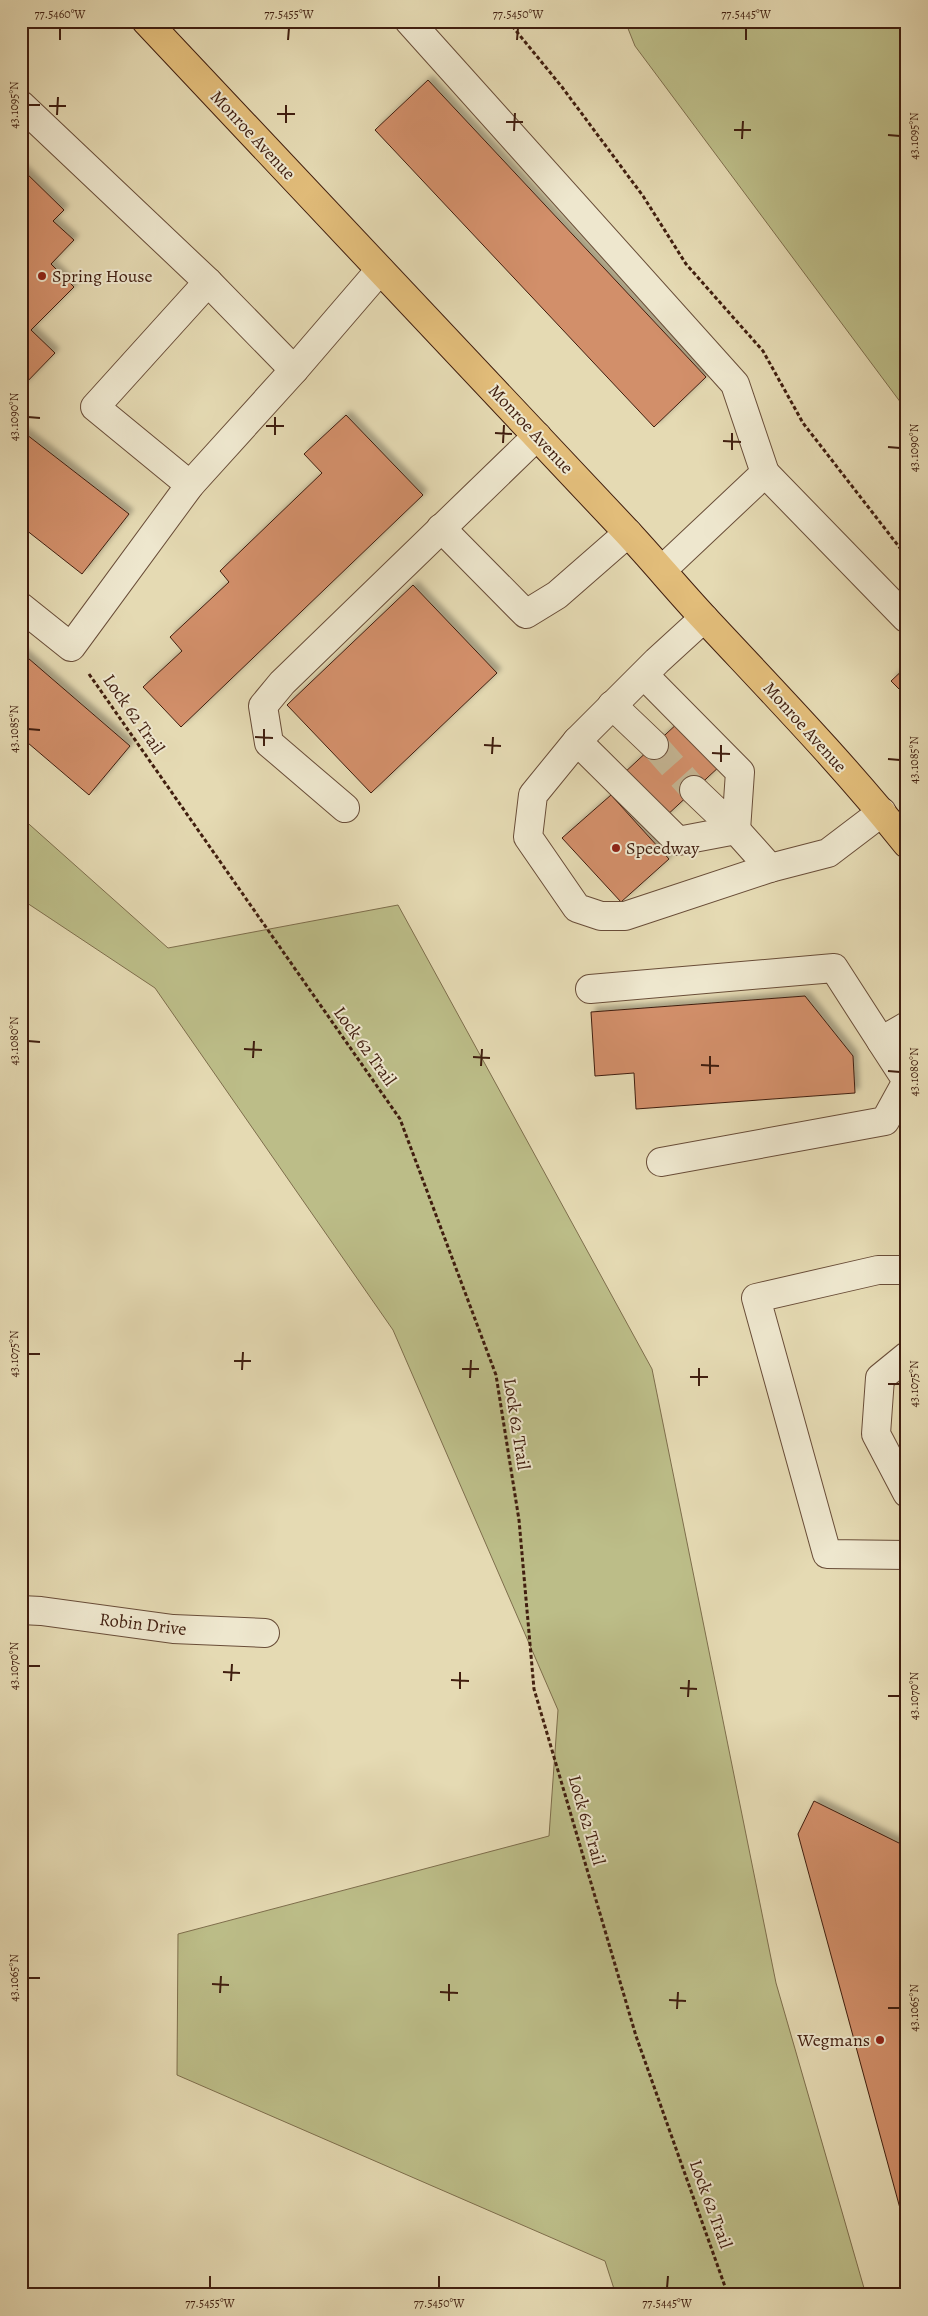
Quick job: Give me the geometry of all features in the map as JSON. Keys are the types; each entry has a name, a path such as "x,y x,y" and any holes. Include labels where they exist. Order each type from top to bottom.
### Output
{"main road":[{"name":"Monroe Avenue","path":"146,21 628,533 704,618 795,714 882,812 907,844"}],"street":[{"path":"409,21 735,384 764,474 906,618"},
{"path":"21,104 208,282 294,370"},
{"path":"21,607 71,647 190,485 294,370 380,270"},
{"path":"190,485 94,407 208,282"},
{"path":"345,808 269,743 263,706 282,683 537,436"},
{"path":"662,570 764,474"},
{"path":"441,528 526,614 557,596 628,533"},
{"path":"704,618 612,705 577,741 533,795 528,837 577,908 601,916 625,916 770,868 828,853 882,812"},
{"path":"644,675 740,772 736,830"},
{"path":"612,705 654,745"},
{"path":"577,741 678,841 736,830"},
{"path":"694,790 736,830 770,868"},
{"path":"590,989 834,968 907,1082 885,1121 661,1162"},
{"path":"881,1041 907,1026"},
{"path":"907,1270 878,1270 756,1298 826,1554 907,1555"},
{"path":"907,1356 880,1378 876,1434 907,1493"},
{"name":"Robin Drive","path":"21,1610 41,1610 173,1629 265,1633"}],"path":[{"path":"508,21 562,87 638,189 686,264 763,351 803,423 907,557"},
{"name":"Lock 62 Trail","path":"71,647 318,1004 400,1119 496,1376 518,1520 534,1689 636,2036 728,2295"}],"green space":[{"path":"625,21 907,21 907,411 635,46"},
{"path":"21,817 168,948 398,905 652,1369 776,1983 866,2295 616,2295 605,2261 177,2075 178,1934 549,1836 558,1710 393,1330 155,988 21,899"}],"building":[{"path":"428,80 706,377 654,427 375,130"},
{"name":"Spring House","path":"21,168 64,210 53,221 74,240 51,264 74,287 31,330 55,353 21,388"},
{"path":"346,415 423,495 181,727 143,687 182,651 170,637 229,582 220,571 322,473 304,454"},
{"path":"22,431 129,514 82,574 21,526"},
{"path":"413,585 497,673 371,793 287,705"},
{"path":"21,652 130,746 89,795 21,737"},
{"path":"907,666 907,697 891,681"},
{"path":"680,721 721,765 664,818 623,774"},
{"name":"Speedway","path":"611,795 669,859 621,902 562,838"},
{"path":"805,996 853,1056 855,1093 636,1109 634,1073 595,1076 591,1012"},
{"name":"Wegmans","path":"814,1801 907,1847 907,2234 798,1834"}],"tunnel":[{"path":"654,745 694,790"}],"place":[{"name":"Spring House","path":"42,276"},
{"name":"Speedway","path":"616,848"},
{"name":"Wegmans","path":"880,2040"}]}
